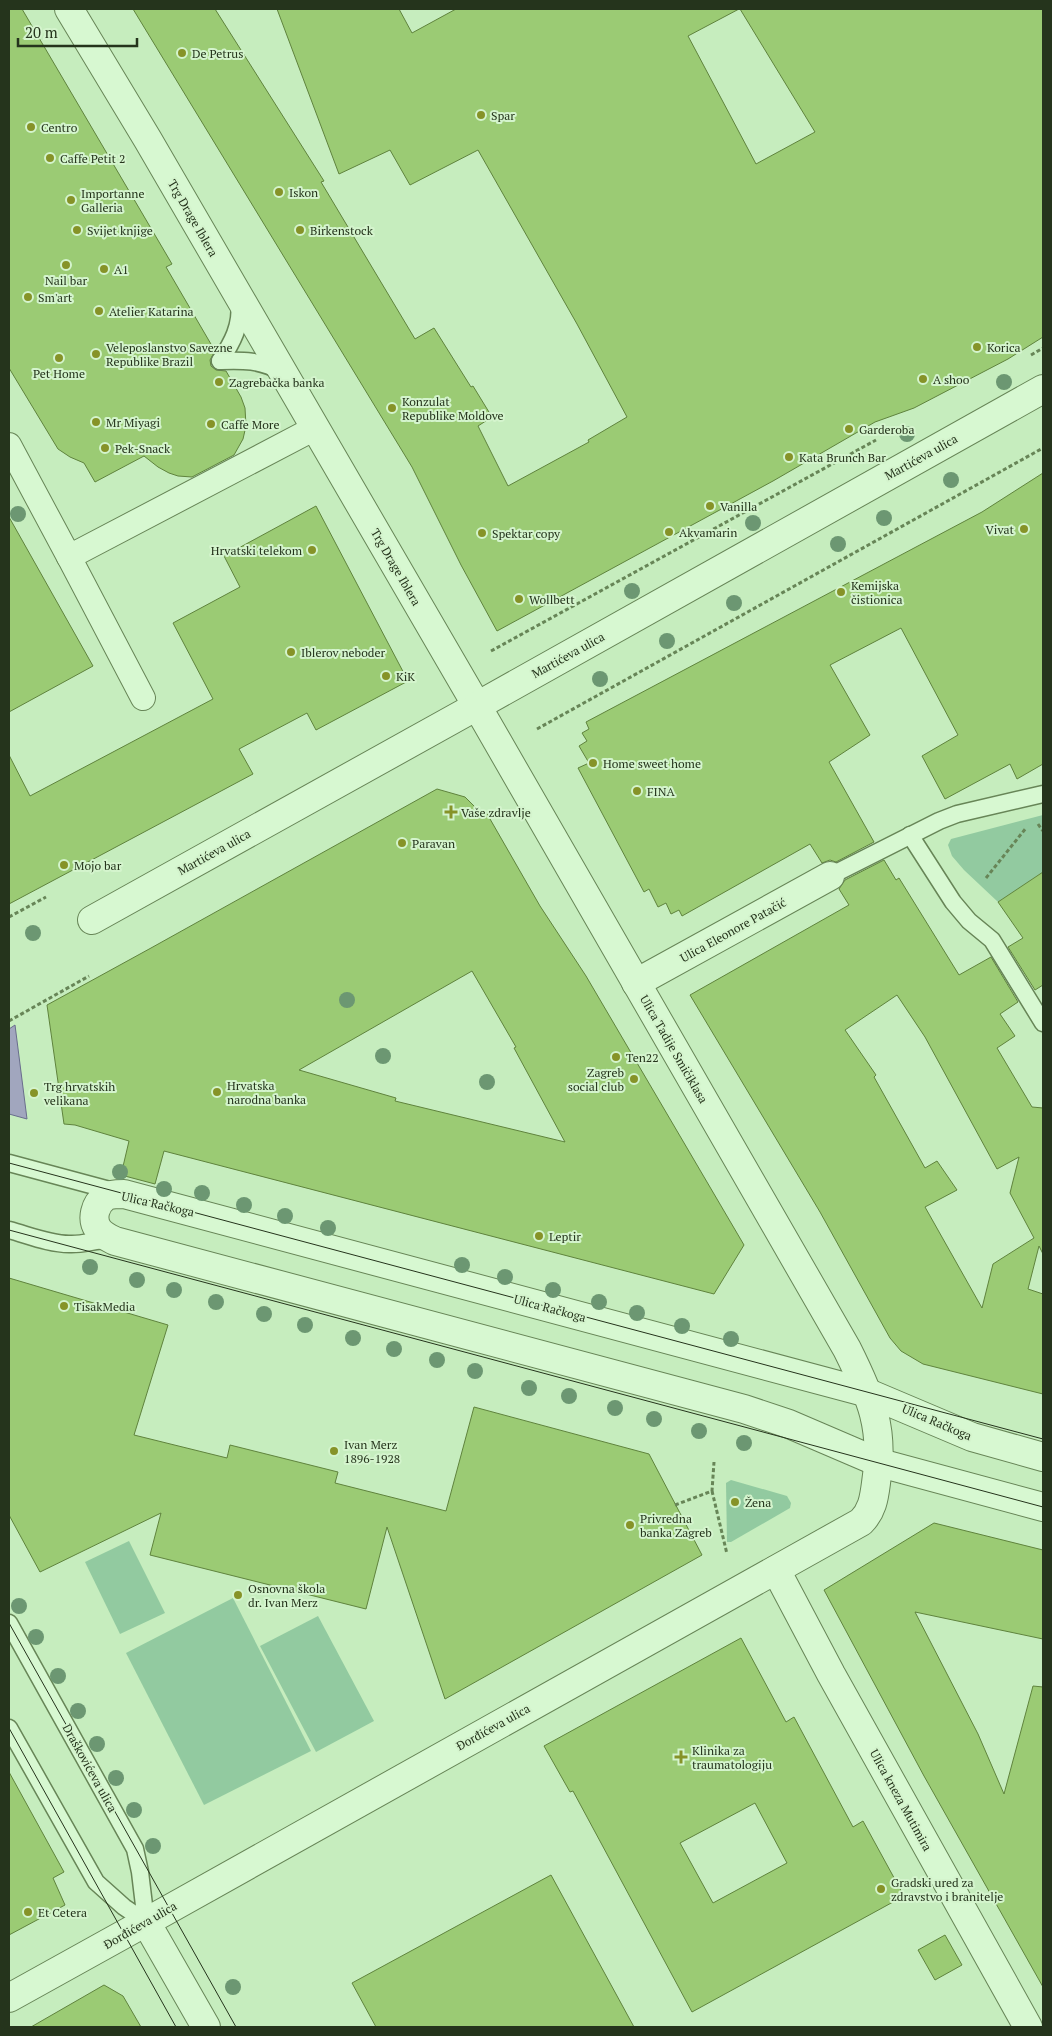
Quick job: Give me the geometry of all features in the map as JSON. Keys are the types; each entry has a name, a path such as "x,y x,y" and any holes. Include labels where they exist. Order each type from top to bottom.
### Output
{"street":[{"name":"Trg Drage Iblera","path":"69,9 237,293 477,706"},
{"name":"Martićeva ulica","path":"92,920 1043,389"},
{"path":"69,557 315,428"},
{"path":"9,445 143,698"},
{"name":"Ulica Tadije Smičiklasa","path":"477,706 847,1350 868,1393"},
{"name":"Ulica Eleonore Patačić","path":"636,984 830,876"},
{"name":"Ulica Račkoga","path":"1043,1457 972,1437 868,1393 124,1194 105,1197 95,1211 97,1228 114,1241 752,1411 789,1424 880,1463 1043,1507"},
{"name":"Đorđićeva ulica","path":"9,1998 861,1522 871,1510 880,1463 880,1442 868,1393"},
{"name":"Ulica kneza Mutimira","path":"776,1570 1028,2027"},
{"name":"Draškovićeva ulica","path":"146,1922 206,2027"}],"lane":[{"path":"237,293 240,306 236,333 220,361 261,363 272,367 284,375"},
{"path":"830,876 938,820 1043,794"},
{"path":"910,835 953,902 969,920 992,940 1043,1023"},
{"path":"9,1163 124,1194"},
{"name":"Ulica Račkoga","path":"9,1230 61,1244 103,1240 114,1241"},
{"name":"Draškovićeva ulica","path":"9,1622 135,1849 140,1872 146,1922"},
{"name":"Draškovićeva ulica","path":"9,1728 96,1882 124,1907 146,1922"}],"path":[{"path":"1026,358 1043,348"},
{"path":"491,650 882,436"},
{"path":"536,729 1043,448"},
{"path":"986,878 1030,824"},
{"path":"9,917 46,897"},
{"path":"9,1021 89,976"},
{"path":"714,1462 712,1491 727,1554"},
{"path":"675,1505 712,1491"}],"green space":[{"path":"1043,815 1043,872 998,902 952,856 948,845 951,839"},
{"path":"731,1480 787,1496 791,1503 790,1508 731,1542 727,1542 726,1483"},
{"path":"129,1541 165,1613 120,1634 85,1562"},
{"path":"233,1598 311,1751 204,1805 126,1653"},
{"path":"318,1616 374,1721 316,1752 260,1646"}],"water":[{"path":"15,1025 27,1119 9,1114 9,1029"}],"building":[{"name":"Importanne Galleria","path":"9,9 22,9 172,264 166,267 215,351 210,360 211,366 216,370 226,371 241,397 245,408 246,426 243,439 234,455 192,477 169,473 144,456 95,482 84,463 58,449 9,368"},
{"path":"133,9 215,9 324,181 321,182 415,339 434,328 471,387 473,386 492,417 478,426 508,486 589,442 588,440 627,417 577,324 478,150 410,185 390,150 339,174 277,9 399,9 412,33 456,9 739,9 688,36 756,164 815,132 740,9 1043,9 1043,337 1008,359 914,408 875,422 773,481 497,631 461,565 412,467"},
{"path":"1043,473 1043,764 1017,779 1010,764 945,799 922,756 958,735 901,628 830,665 870,735 829,762 874,842 836,862 830,860 822,863 810,844 682,916 679,910 671,914 666,903 658,907 649,889 644,892 578,768 589,763 579,746 587,741 582,733 589,729 586,722 982,512"},
{"path":"316,506 408,681 316,730 307,713 239,749 253,774 9,904 9,755 30,796 213,699 173,623 240,587 224,556"},
{"path":"9,517 93,666 9,712"},
{"name":"Hrvatska narodna banka","path":"437,789 465,797 478,810 486,812 540,906 586,976 744,1245 714,1294 164,1151 155,1184 121,1175 129,1141 75,1125 64,1124 47,1005","holes":["472,971 516,1047 514,1048 565,1142 395,1101 396,1098 299,1070"]},
{"path":"884,860 896,880 899,878 959,975 991,957 1018,1002 1000,1014 1015,1036 997,1048 1032,1107 1043,1108 1043,1254 1039,1246 1028,1289 1043,1294 1043,1394 923,1364 901,1351 890,1338 820,1212 690,995 849,905 839,889 845,880","holes":["897,995 925,1037 997,1169 1019,1157 1010,1193 1034,1238 993,1264 982,1308 925,1207 957,1190 937,1161 925,1168 874,1077 876,1075 845,1030"]},
{"path":"1043,872 1043,985 1035,990 1008,947 1023,938 998,902"},
{"path":"9,1278 168,1325 134,1435 227,1458 230,1445 338,1472 335,1483 446,1511 474,1407 649,1454 702,1555 445,1699 387,1527 366,1609 150,1555 161,1513 40,1572 9,1515"},
{"path":"934,1523 1043,1550 1043,1639 915,1612 978,1734 1004,1794 1033,1686 1043,1687 1043,1987 924,1776 824,1590"},
{"path":"741,1638 786,1722 794,1717 853,1827 863,1821 904,1896 692,2012 573,1791 570,1792 544,1746","holes":["755,1803 787,1863 713,1903 680,1843"]},
{"path":"9,1772 64,1872 53,1878 65,1905 9,1935"},
{"path":"551,1875 634,2027 376,2027 352,1983"},
{"path":"945,1935 962,1965 935,1980 918,1950"},
{"path":"104,1985 123,1996 141,2027 31,2027"}],"tram line":[{"path":"9,1163 1043,1439"},
{"path":"9,1230 1043,1507"},
{"path":"9,1623 236,2027"},
{"path":"9,1728 176,2027"}],"place":[{"name":"De Petrus","path":"182,53"},
{"name":"Spar","path":"481,115"},
{"name":"Centro","path":"31,127"},
{"name":"Caffe Petit 2","path":"50,158"},
{"name":"Iskon","path":"279,192"},
{"name":"Importanne Galleria","path":"71,200"},
{"name":"Svijet knjige","path":"77,230"},
{"name":"Birkenstock","path":"300,230"},
{"name":"Nail bar","path":"66,265"},
{"name":"A1","path":"104,269"},
{"name":"Sm'art","path":"28,297"},
{"name":"Atelier Katarina","path":"99,311"},
{"name":"Korica","path":"977,347"},
{"name":"Veleposlanstvo Savezne Republike Brazil","path":"96,354"},
{"name":"Pet Home","path":"59,358"},
{"name":"A shoo","path":"923,379"},
{"name":"Zagrebačka banka","path":"219,382"},
{"name":"Konzulat Republike Moldove","path":"392,408"},
{"name":"Mr Miyagi","path":"96,422"},
{"name":"Caffe More","path":"211,424"},
{"name":"Garderoba","path":"849,429"},
{"name":"Pek-Snack","path":"105,448"},
{"name":"Kata Brunch Bar","path":"789,457"},
{"name":"Vanilla","path":"710,506"},
{"name":"Vivat","path":"1024,529"},
{"name":"Akvamarin","path":"669,532"},
{"name":"Spektar copy","path":"482,533"},
{"name":"Hrvatski telekom","path":"312,550"},
{"name":"Kemijska čistionica","path":"841,592"},
{"name":"Wollbett","path":"519,599"},
{"name":"Iblerov neboder","path":"291,652"},
{"name":"KiK","path":"386,676"},
{"name":"Home sweet home","path":"593,763"},
{"name":"FINA","path":"637,791"},
{"name":"Vaše zdravlje","path":"451,812"},
{"name":"Paravan","path":"402,843"},
{"name":"Mojo bar","path":"64,865"},
{"name":"Ten22","path":"616,1057"},
{"name":"Zagreb social club","path":"634,1079"},
{"name":"Hrvatska narodna banka","path":"217,1092"},
{"name":"Trg hrvatskih velikana","path":"34,1093"},
{"name":"Leptir","path":"539,1236"},
{"name":"TisakMedia","path":"64,1306"},
{"name":"Ivan Merz 1896-1928","path":"334,1451"},
{"name":"Žena","path":"735,1502"},
{"name":"Privredna banka Zagreb","path":"630,1525"},
{"name":"Osnovna škola dr. Ivan Merz","path":"238,1595"},
{"name":"Klinika za traumatologiju","path":"681,1757"},
{"name":"Gradski ured za zdravstvo i branitelje","path":"881,1889"},
{"name":"Et Cetera","path":"28,1912"}]}
